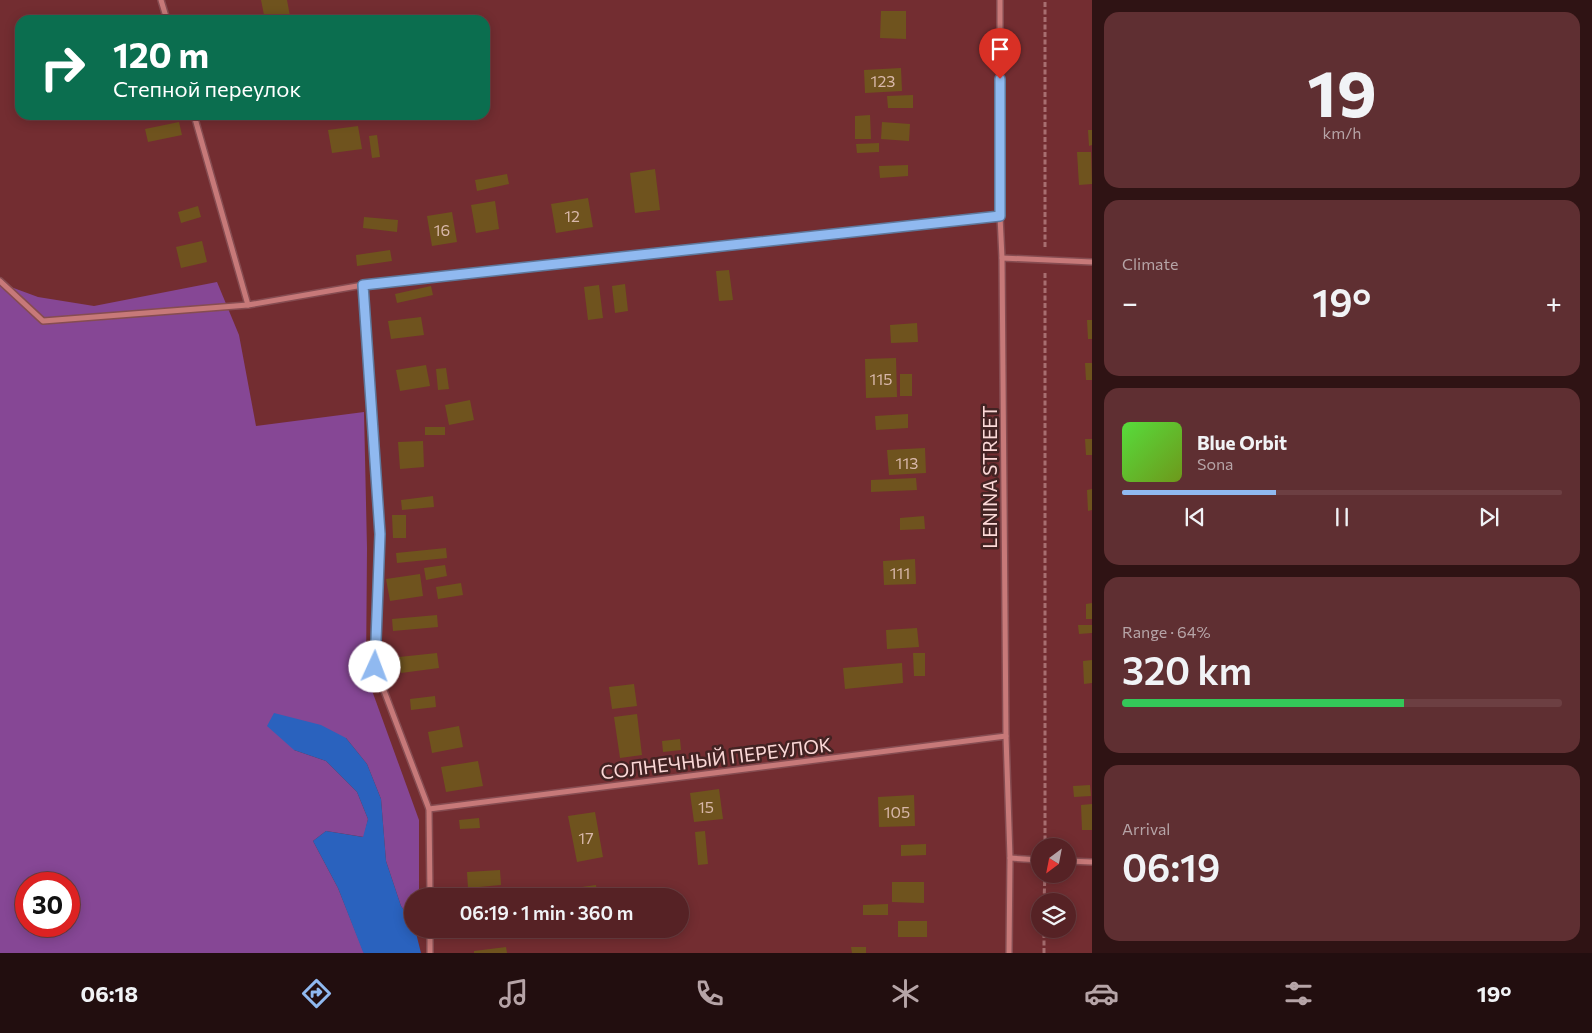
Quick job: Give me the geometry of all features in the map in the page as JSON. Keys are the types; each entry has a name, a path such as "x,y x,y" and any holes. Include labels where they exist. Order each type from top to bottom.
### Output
{"street":[{"path":"161,0 166,15"},
{"name":"LENINA STREET","path":"1000,0 1000,216 1002,258 1006,736 1010,858 1009,953"},
{"path":"195,120 248,305"},
{"path":"0,281 43,321 248,305 363,285 1000,216"},
{"path":"1002,258 1092,262"},
{"path":"363,285 380,534 375,667 429,809 430,888"},
{"name":"СОЛНЕЧНЫЙ ПЕРЕУЛОК","path":"429,809 1006,736"},
{"path":"1010,858 1031,859"},
{"path":"1076,861 1092,862"},
{"path":"430,938 430,953"}],"path":[{"path":"1045,0 1045,838"},
{"path":"1044,938 1044,953"}],"shaded area":[{"path":"217,282 239,335 256,426 364,412 367,548 366,674 419,820 419,888 404,888 404,910 386,861 381,799 367,764 346,738 294,750 326,761 357,792 368,819 364,837 326,831 313,841 338,888 364,953 0,953 0,283 38,297 94,306"}],"water":[{"path":"274,713 321,725 346,738 367,764 381,799 386,861 404,910 404,938 417,938 421,953 363,952 338,888 313,841 326,831 363,837 368,819 357,792 326,761 294,750 267,726"}],"building":[{"path":"261,0 287,0 290,15 264,15"},
{"path":"881,11 906,11 906,39 880,38"},
{"path":"901,68 902,91 865,93 864,70"},
{"path":"913,95 913,108 888,108 887,96"},
{"path":"870,115 871,139 855,139 855,116"},
{"path":"179,122 182,135 148,142 145,129"},
{"path":"882,122 910,124 909,141 881,139"},
{"path":"358,126 362,149 332,153 328,130"},
{"path":"1088,130 1092,130 1092,145 1089,146"},
{"path":"377,135 380,157 372,158 369,136"},
{"path":"879,143 879,152 857,153 856,144"},
{"path":"1077,152 1091,152 1092,184 1079,185"},
{"path":"908,165 908,176 880,178 879,166"},
{"path":"655,169 660,210 635,213 630,173"},
{"path":"507,174 509,184 477,191 475,180"},
{"path":"588,198 593,227 556,233 551,204"},
{"path":"495,201 499,229 476,233 471,205"},
{"path":"198,206 201,217 181,223 178,212"},
{"path":"452,212 457,242 432,246 427,216"},
{"path":"364,217 398,220 397,232 363,228"},
{"path":"202,241 207,262 181,268 176,247"},
{"path":"390,250 392,261 357,266 356,255"},
{"path":"729,270 733,300 719,301 716,271"},
{"path":"625,284 628,311 615,313 612,286"},
{"path":"599,285 603,318 588,320 584,287"},
{"path":"431,286 433,295 397,303 395,294"},
{"path":"421,317 424,335 391,339 388,321"},
{"path":"1087,320 1092,320 1092,339 1088,339"},
{"path":"917,323 918,342 891,343 890,325"},
{"path":"896,358 897,397 866,398 865,359"},
{"path":"1085,363 1092,363 1092,380 1086,380"},
{"path":"426,365 430,386 400,391 396,370"},
{"path":"446,368 449,389 438,390 436,369"},
{"path":"900,374 912,374 912,396 900,396"},
{"path":"470,400 474,420 449,425 445,405"},
{"path":"908,414 908,428 876,430 875,416"},
{"path":"425,427 445,427 445,435 425,435"},
{"path":"1085,439 1092,439 1092,455 1086,455"},
{"path":"423,441 424,467 400,469 398,442"},
{"path":"925,448 926,473 889,475 887,450"},
{"path":"916,478 917,490 871,492 871,480"},
{"path":"1092,489 1092,510 1088,511 1087,490"},
{"path":"433,496 434,507 402,510 401,500"},
{"path":"392,515 406,515 406,538 393,538"},
{"path":"924,516 925,529 900,530 900,518"},
{"path":"446,548 447,558 397,563 396,553"},
{"path":"915,559 916,584 884,585 883,561"},
{"path":"445,565 447,576 426,580 424,568"},
{"path":"420,574 423,596 390,601 386,579"},
{"path":"461,583 463,595 438,599 436,587"},
{"path":"1092,603 1092,619 1086,619 1086,604"},
{"path":"437,615 438,627 393,631 392,619"},
{"path":"1078,625 1092,625 1092,633 1079,634"},
{"path":"917,628 919,647 887,649 886,630"},
{"path":"437,653 439,668 401,673 399,657"},
{"path":"913,653 925,653 925,676 914,676"},
{"path":"1092,660 1092,683 1084,684 1083,661"},
{"path":"902,663 903,683 845,689 843,668"},
{"path":"634,684 637,706 612,709 609,687"},
{"path":"435,696 436,707 411,710 410,699"},
{"path":"637,714 642,755 620,758 614,717"},
{"path":"459,726 463,747 432,753 428,732"},
{"path":"680,739 681,750 663,752 662,741"},
{"path":"478,761 483,786 446,792 441,767"},
{"path":"1090,785 1091,796 1074,797 1073,786"},
{"path":"719,789 723,819 694,822 690,793"},
{"path":"914,795 915,826 879,827 878,797"},
{"path":"1092,804 1092,830 1082,830 1081,805"},
{"path":"595,812 603,857 577,862 568,816"},
{"path":"479,818 480,828 460,829 459,820"},
{"path":"705,831 708,864 698,865 695,832"},
{"path":"926,844 926,855 901,856 901,845"},
{"path":"500,870 501,885 468,888 467,872"},
{"path":"892,882 924,882 924,903 892,902"},
{"path":"596,885 596,888 575,888"},
{"path":"888,904 888,915 863,915 863,905"},
{"path":"898,921 927,921 927,937 898,937"},
{"path":"506,947 507,953 474,953 474,951"},
{"path":"851,947 866,947 866,953 852,953"}],"route":[{"path":"375,667 380,534 363,285 1000,216 1000,79"}]}
